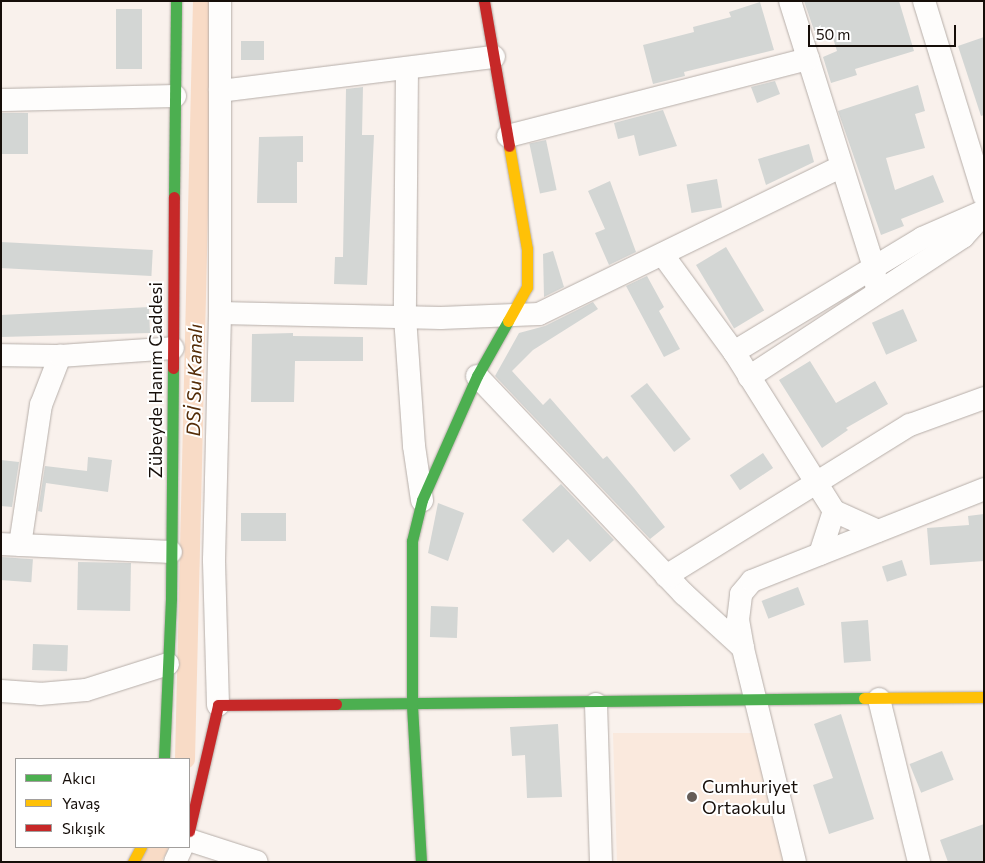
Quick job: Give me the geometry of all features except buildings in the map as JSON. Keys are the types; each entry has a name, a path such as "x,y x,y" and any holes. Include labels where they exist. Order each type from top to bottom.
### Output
{"street":[{"name":"Zübeyde Hanım Caddesi","path":"164,758 171,552 176,1"},
{"path":"190,827 218,704 214,560 220,313 220,1"},
{"path":"790,1 840,166 874,268 877,293"},
{"path":"924,1 984,196"},
{"path":"421,862 412,704 412,540 422,500 478,376 514,315 527,287 527,249 494,57 487,2"},
{"path":"220,91 494,57"},
{"path":"508,136 808,59"},
{"path":"407,68 405,316 414,446 422,500"},
{"path":"1,100 175,96"},
{"path":"220,313 405,316 539,314 840,166"},
{"path":"734,352 922,238 984,213"},
{"path":"749,377 963,237 984,213"},
{"path":"662,255 734,352 817,481 834,511 878,531"},
{"path":"1,355 60,356 173,348"},
{"path":"60,356 41,405 11,544 171,552"},
{"path":"478,376 666,576 743,648"},
{"path":"666,576 910,425 984,398"},
{"path":"794,862 757,700 743,648 738,620 741,594 752,581 984,489"},
{"path":"820,554 834,511"},
{"path":"1,691 86,690 168,664"},
{"path":"218,704 596,704 984,697"},
{"path":"878,699 919,862"},
{"path":"596,704 601,862"},
{"path":"190,840 258,862"},
{"path":"133,862 140,848"},
{"path":"175,862 182,848"}],"shaded area":[{"name":"Cumhuriyet Ortaokulu","path":"613,733 752,733 785,862 617,862"}],"waterway":[{"name":"DSİ Su Kanalı","path":"185,758 203,1"},
{"name":"DSİ Su Kanalı","path":"150,862 157,848"}],"traffic: fast":[{"path":"174,197 176,1"},
{"path":"421,862 412,704 412,541 422,500 477,376 508,321"},
{"path":"164,758 171,598 173,368"},
{"path":"336,704 864,698"}],"traffic: slow":[{"path":"508,321 527,287 527,249 509,146"},
{"path":"864,698 984,697"},
{"path":"133,862 140,848"}],"traffic: jam":[{"path":"484,1 509,146"},
{"path":"173,368 174,197"},
{"path":"190,827 218,705 336,704"}],"place":[{"name":"Cumhuriyet Ortaokulu","path":"692,797"}]}
